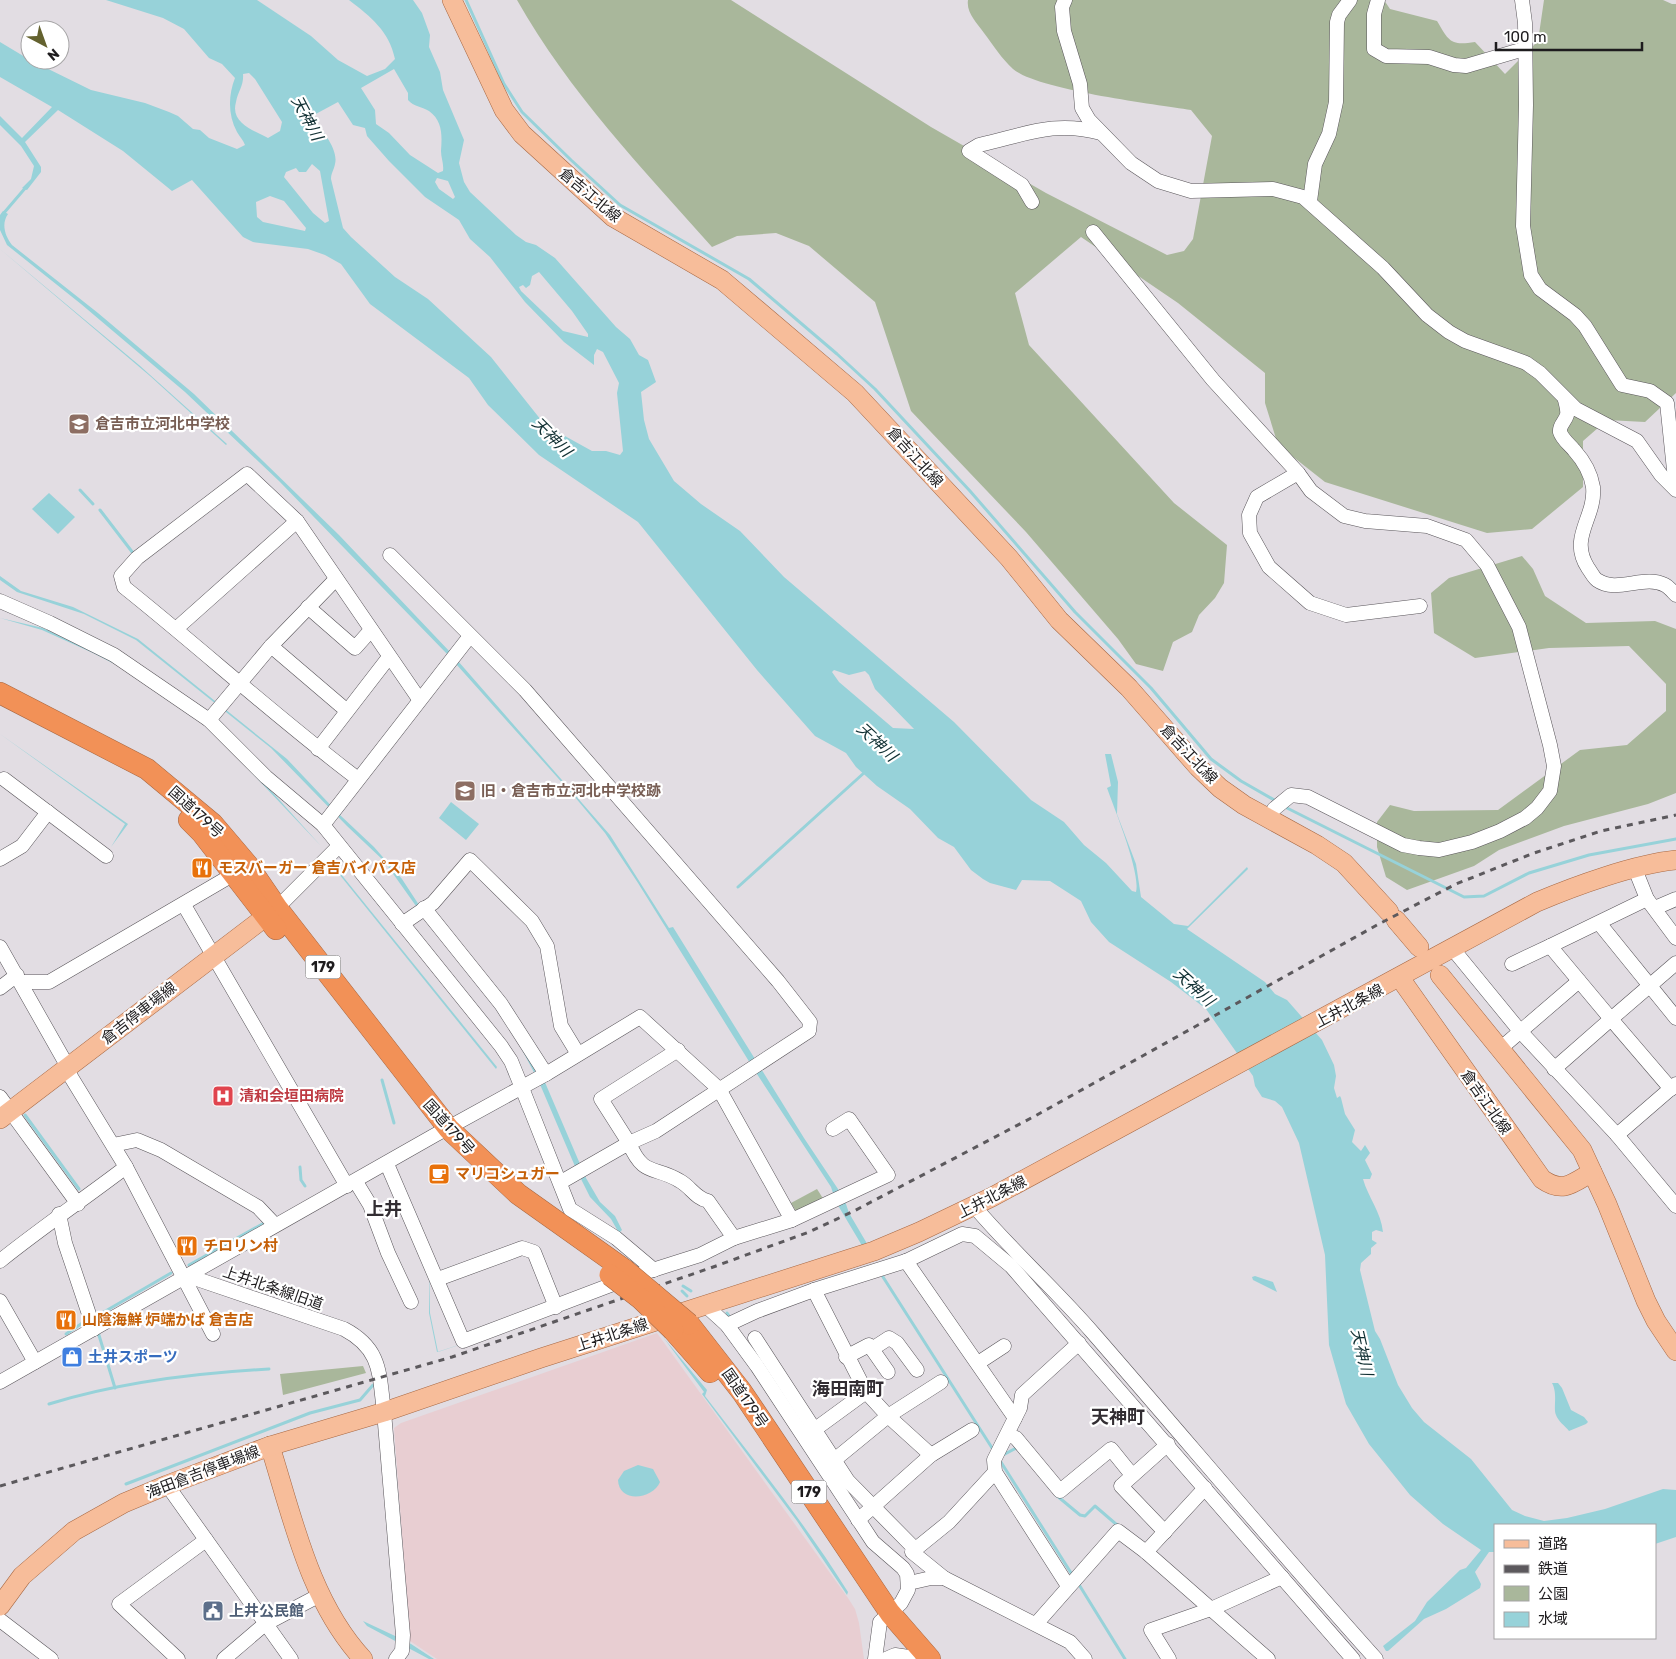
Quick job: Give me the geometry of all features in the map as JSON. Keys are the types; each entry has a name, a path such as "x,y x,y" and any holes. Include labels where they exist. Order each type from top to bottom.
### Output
{"highway":[{"name":"国道179号","path":"0,693 147,770 178,793 214,824 247,864 272,912"},
{"name":"国道179号","path":"0,706 110,763 160,794 202,833 234,874 272,912 442,1132 508,1204 618,1273 641,1299 681,1327 702,1361 885,1618 910,1658"},
{"name":"国道179号","path":"885,1618 930,1659"}],"main road":[{"name":"倉吉江北線","path":"452,0 504,110 522,134 613,217 722,280 855,393 1009,558 1058,620 1129,688 1198,767 1220,788 1268,819 1316,844 1344,863 1419,947"},
{"name":"上井北条線","path":"270,1446 384,1412 874,1251 992,1197 1395,981 1538,902 1564,891 1635,869 1676,860"},
{"name":"倉吉停車場線","path":"4,1109 67,1069 272,912"},
{"path":"1440,975 1582,1150 1646,1301 1676,1351"},
{"name":"倉吉江北線","path":"1395,981 1542,1179 1550,1185 1563,1188 1592,1172"},
{"name":"海田倉吉停車場線","path":"0,1606 22,1576 74,1531 124,1503 270,1446 320,1595 337,1625 363,1659"}],"street":[{"path":"1065,0 1062,7 1064,32 1080,84 1082,108 1102,133 1131,163 1158,181 1191,191 1273,188 1310,201 1382,268 1427,315 1449,332 1465,341 1526,362 1540,373 1565,400 1595,420 1637,441 1661,475 1676,490"},
{"path":"1310,201 1315,164 1329,134 1336,102 1337,22 1339,15 1350,0"},
{"path":"1378,0 1374,14 1374,49 1386,56 1429,57 1454,65 1466,66 1524,49"},
{"path":"1522,0 1525,23 1526,105 1523,226 1531,274 1540,289 1575,315 1585,326 1622,385 1650,390 1666,402 1676,490"},
{"path":"1032,202 1022,185 969,150 979,145 1062,126 1081,127 1102,133"},
{"path":"1093,232 1213,380 1298,473 1311,491 1344,516 1365,521 1427,526 1466,540 1487,566 1519,627 1554,766 1550,791 1538,808 1525,818 1500,832 1472,842 1439,850 1403,845 1308,797 1291,794 1274,808 1268,819"},
{"path":"1565,400 1567,415 1560,428 1561,435 1580,457 1588,472 1593,488 1581,538 1580,551 1585,563 1596,580 1604,584 1619,585 1651,582 1664,585 1676,595"},
{"path":"1298,473 1256,497 1249,515 1250,533 1269,567 1310,603 1346,614 1420,606"},
{"path":"358,779 240,685 177,628 124,587 121,576 137,558 246,474 297,522 419,699"},
{"path":"177,628 297,522"},
{"path":"390,555 524,690 591,764 778,981 810,1022 809,1032 656,1131 629,1143 561,1182"},
{"path":"209,720 271,646 336,579"},
{"path":"0,601 50,623 114,655 209,720 266,777 323,825 501,1046 511,1061 570,1208 616,1238 654,1270"},
{"path":"308,606 355,648 371,630"},
{"path":"323,825 419,699 470,636"},
{"path":"271,646 346,710"},
{"path":"318,749 346,710 389,657"},
{"path":"4,779 106,856"},
{"path":"0,860 22,846 48,812"},
{"path":"272,912 339,846"},
{"path":"402,924 433,903 470,860 532,921 547,946 561,1026 578,1054"},
{"path":"1635,869 1651,903 1676,938"},
{"path":"0,988 19,979 49,982 184,905 234,874"},
{"path":"1512,964 1598,923 1651,903 1676,899"},
{"path":"184,905 352,1184 370,1205 388,1253 411,1302"},
{"path":"424,908 501,1004 546,1074"},
{"path":"1598,923 1676,1018"},
{"path":"1550,946 1674,1086 1617,1135"},
{"path":"0,947 64,1060 67,1069 126,1167 213,1334"},
{"path":"1452,948 1520,1032 1617,1135 1676,1206"},
{"path":"1554,1069 1676,963"},
{"path":"1501,1048 1579,981"},
{"path":"0,1382 522,1088 640,1017 719,1089 792,1220"},
{"path":"678,1050 601,1099 633,1152 645,1168 680,1181 700,1199 708,1201 734,1238"},
{"path":"4,1109 78,1204"},
{"path":"387,1164 463,1341 654,1270 700,1255 734,1238 792,1220 888,1175 849,1119 833,1129"},
{"path":"113,1145 137,1140 162,1150 258,1207 276,1225"},
{"path":"0,1261 59,1214 78,1204 126,1167"},
{"path":"974,1206 1007,1244 1037,1272 1092,1332 1376,1659"},
{"path":"59,1214 65,1243 94,1329"},
{"path":"727,1325 757,1311 814,1290 906,1261 962,1234 975,1236 1011,1266 1168,1444 1353,1659"},
{"path":"438,1279 522,1248 534,1252 556,1307"},
{"path":"906,1261 1015,1418"},
{"name":"上井北条線旧道","path":"184,1277 206,1282 344,1329 357,1336 371,1350 379,1378 384,1412 403,1635 402,1651 396,1659"},
{"path":"814,1290 846,1357 866,1392 888,1416 930,1455"},
{"path":"0,1301 35,1362"},
{"path":"705,1305 727,1325 829,1465 915,1549"},
{"path":"754,1338 814,1430 829,1465 858,1520 873,1542 903,1568 909,1583 901,1603 885,1618 875,1659"},
{"path":"872,1349 889,1338 897,1343 917,1370"},
{"path":"1068,1586 994,1472 994,1460 1020,1408 1022,1395 1078,1342"},
{"path":"846,1357 869,1345 888,1372"},
{"path":"978,1363 1004,1346"},
{"path":"829,1465 888,1416 941,1382"},
{"path":"814,1430 866,1392"},
{"path":"858,1520 930,1455 972,1430"},
{"path":"1008,1435 1016,1438 1060,1491 1111,1449 1132,1475"},
{"path":"1165,1532 1121,1486 1168,1444"},
{"path":"994,1472 949,1522 912,1552 944,1578 1070,1642 1085,1659"},
{"path":"167,1485 291,1659"},
{"path":"1146,1552 1206,1488"},
{"path":"1036,1624 1118,1531 1146,1552 1268,1659"},
{"path":"178,1659 119,1604 206,1540"},
{"path":"1169,1659 1151,1630 1211,1609 1282,1577"},
{"path":"909,1583 931,1578 944,1578"},
{"path":"224,1659 265,1624 320,1595"},
{"path":"0,1620 51,1659"},
{"path":"886,1659 895,1655 910,1658"}],"shaded area":[{"path":"657,1333 855,1609 864,1659 437,1659 410,1641 394,1428 401,1423"}],"green space":[{"path":"517,0 731,0 931,127 1046,193 1167,255 1184,251 1193,239 1212,136 1191,110 1071,90 1026,77 1013,69 998,52 973,18 968,0 1384,0 1390,9 1437,21 1444,33 1455,42 1475,42 1505,74 1538,41 1544,0 1663,0 1676,4 1676,393 1645,422 1607,420 1583,441 1583,487 1532,529 1487,533 1325,482 1278,445 1265,403 1265,373 1178,303 1081,237 1015,293 1029,345 1174,503 1227,545 1224,583 1215,598 1199,615 1192,632 1173,642 1163,671 1136,664 1118,639 1026,532 911,411 875,302 809,246 776,233 737,236 712,247 583,98 537,34"},
{"path":"1522,556 1533,569 1545,596 1586,623 1655,621 1676,629 1676,793 1648,804 1564,826 1499,850 1474,866 1407,890 1386,877 1377,847 1377,822 1390,805 1414,811 1498,810 1580,750 1627,745 1666,711 1666,684 1629,646 1549,648 1475,658 1434,633 1431,593 1449,578"},
{"path":"817,1189 824,1200 796,1211 791,1203"},
{"path":"363,1366 366,1373 283,1395 280,1374"}],"water":[{"name":"天神川","path":"106,0 257,0 311,36 338,60 367,76 385,69 395,59 388,40 378,25 349,0 413,0 422,13 430,35 429,47 440,72 443,90 464,140 459,163 464,182 470,192 516,235 526,242 536,245 555,258 616,327 630,339 639,355 648,360 656,382 641,392 644,420 649,439 674,481 701,504 740,531 784,577 954,722 1031,800 1064,822 1084,845 1106,863 1132,891 1136,892 1135,871 1131,856 1107,788 1111,786 1105,754 1111,754 1118,782 1117,814 1136,864 1141,897 1174,924 1188,926 1247,867 1248,869 1187,929 1265,982 1275,994 1287,1000 1322,1040 1334,1065 1336,1076 1334,1088 1337,1098 1340,1096 1345,1114 1355,1130 1352,1142 1361,1151 1365,1145 1370,1153 1365,1160 1372,1174 1370,1179 1363,1179 1380,1218 1383,1232 1376,1230 1372,1232 1372,1240 1377,1243 1371,1248 1371,1254 1361,1263 1360,1270 1375,1331 1398,1385 1412,1408 1424,1422 1471,1459 1512,1510 1544,1521 1605,1509 1663,1489 1676,1490 1676,1537 1656,1544 1656,1524 1494,1524 1494,1552 1489,1552 1475,1572 1481,1584 1480,1588 1446,1609 1424,1619 1386,1651 1383,1646 1415,1621 1427,1602 1460,1570 1466,1568 1481,1550 1443,1524 1410,1495 1369,1444 1346,1404 1329,1345 1325,1255 1299,1143 1282,1107 1275,1101 1262,1097 1255,1086 1253,1076 1206,1009 1171,982 1109,942 1091,922 1081,901 1050,881 1022,880 1016,890 990,883 983,879 971,870 954,847 938,838 910,809 877,786 856,767 846,753 815,736 757,670 638,522 539,455 488,405 469,378 370,304 341,264 325,255 308,249 253,242 243,237 192,180 172,191 123,151 58,110 25,142 41,167 41,172 27,190 22,188 31,179 34,166 21,146 0,125 0,116 22,138 52,107 0,77 0,42 20,54 20,70 50,70 91,90 145,103 178,116 193,129 200,130 209,138 237,149 245,145 232,119 230,99 235,78 222,64 209,58 184,29 163,18","holes":["394,69 408,93 408,100 429,111 437,119 441,134 443,171 438,173 410,155 389,133 376,124 375,110 361,88","249,73 255,79 282,122 280,131 268,138 244,125 236,115 236,102 242,85 243,74","338,102 353,125 365,128 367,136 425,197 459,220 470,239 490,257 525,302 564,342 594,365 594,355 597,349 603,352 619,383 617,393 623,451 620,455 606,451 592,451 545,425 491,357 428,299 395,277 343,228 331,179 335,164 334,152 332,145 312,116","312,164 320,171 329,221 325,223 313,213 284,177 286,172 296,168 299,172 306,172","437,178 448,181 455,197 453,199 439,189 435,182","270,196 284,201 306,228 305,231 263,222 257,217 256,202","539,272 572,311 588,334 588,337 563,331 521,291 519,287 523,285 526,288 530,285 532,276","834,670 849,675 865,671 869,675 875,689 914,729 893,728 839,682 832,672"]},
{"path":"3,211 8,214 5,230 7,238 12,245 98,313 194,394 339,535 451,653 610,835 669,928 673,927 804,1138 844,1198 849,1213 869,1247 864,1249 836,1202 831,1187 755,1071 605,833 448,655 279,481 185,392 81,304 7,245 0,230 0,215"},
{"path":"0,249 139,365 227,444 226,445 150,376"},
{"path":"49,493 75,517 58,534 32,509"},
{"path":"0,576 21,591 73,607 138,639 287,759 339,814 385,754 340,815 374,847 402,879 419,905 509,1020 544,1080 586,1178 600,1202 615,1216 622,1230 619,1233 611,1219 590,1197 539,1082 509,1025 416,906 384,861 271,748 136,640 84,614 17,592 0,580"},
{"path":"0,618 43,628 130,669 214,731 321,846 212,731 163,694 130,672 93,653 42,630"},
{"path":"0,734 128,824 111,847 125,824"},
{"path":"451,802 479,824 466,840 439,818"},
{"path":"331,864 497,1067 496,1069"},
{"path":"429,1265 430,1313 438,1352 385,1369 437,1352 429,1313"},
{"path":"1255,1276 1273,1282 1277,1292 1253,1280 1252,1277"},
{"path":"663,1337 707,1390 705,1396 832,1566 848,1592 847,1595 797,1521 702,1394 704,1392"},
{"path":"1552,1383 1558,1383 1571,1410 1584,1417 1588,1422 1586,1424 1569,1431 1560,1421 1555,1412 1555,1392"},
{"path":"638,1465 653,1469 660,1482 651,1492 644,1495 630,1496 620,1488 618,1480 624,1471"},
{"path":"363,1621 408,1642 434,1659 429,1659 367,1626"}],"waterway":[{"path":"466,0 504,84 522,112 620,205 749,279 837,354 875,389 970,491 1075,612 1151,688 1211,759 1241,781 1276,801"},
{"path":"3,214 27,186"},
{"path":"80,490 93,504"},
{"path":"100,510 133,553"},
{"path":"738,887 865,772"},
{"path":"1283,806 1464,897 1484,896 1529,873 1589,855 1676,839"},
{"path":"382,1080 394,1123"},
{"path":"25,1115 79,1189"},
{"path":"300,1167 301,1180 305,1186"},
{"path":"189,1265 266,1222"},
{"path":"97,1316 171,1273"},
{"path":"883,1277 994,1451"},
{"path":"683,1286 691,1291"},
{"path":"682,1291 687,1296"},
{"path":"66,1334 87,1320"},
{"path":"98,1332 115,1388"},
{"path":"49,1404 130,1384 185,1376 269,1369"},
{"path":"126,1484 310,1413 360,1400 373,1385"},
{"path":"1003,1455 1018,1447"},
{"path":"999,1459 1073,1576"},
{"path":"1056,1495 1080,1515 1085,1516 1095,1506 1117,1525"},
{"path":"1078,1583 1125,1659"}],"railway":[{"path":"0,1486 452,1357 809,1232 854,1211 1035,1116 1377,925 1456,884 1534,853 1601,831 1676,815"}],"place":[{"name":"倉吉市立河北中学校","path":"79,424"},
{"name":"旧・倉吉市立河北中学校跡","path":"465,791"},
{"name":"モスバーガー 倉吉バイパス店","path":"202,868"},
{"name":"清和会垣田病院","path":"223,1096"},
{"name":"マリコシュガー","path":"439,1174"},
{"name":"チロリン村","path":"187,1246"},
{"name":"山陰海鮮 炉端かば 倉吉店","path":"66,1320"},
{"name":"土井スポーツ","path":"72,1357"},
{"name":"上井公民館","path":"213,1611"}],"district":[{"name":"上井","path":"384,1209"},
{"name":"海田南町","path":"848,1389"},
{"name":"天神町","path":"1118,1417"}]}
